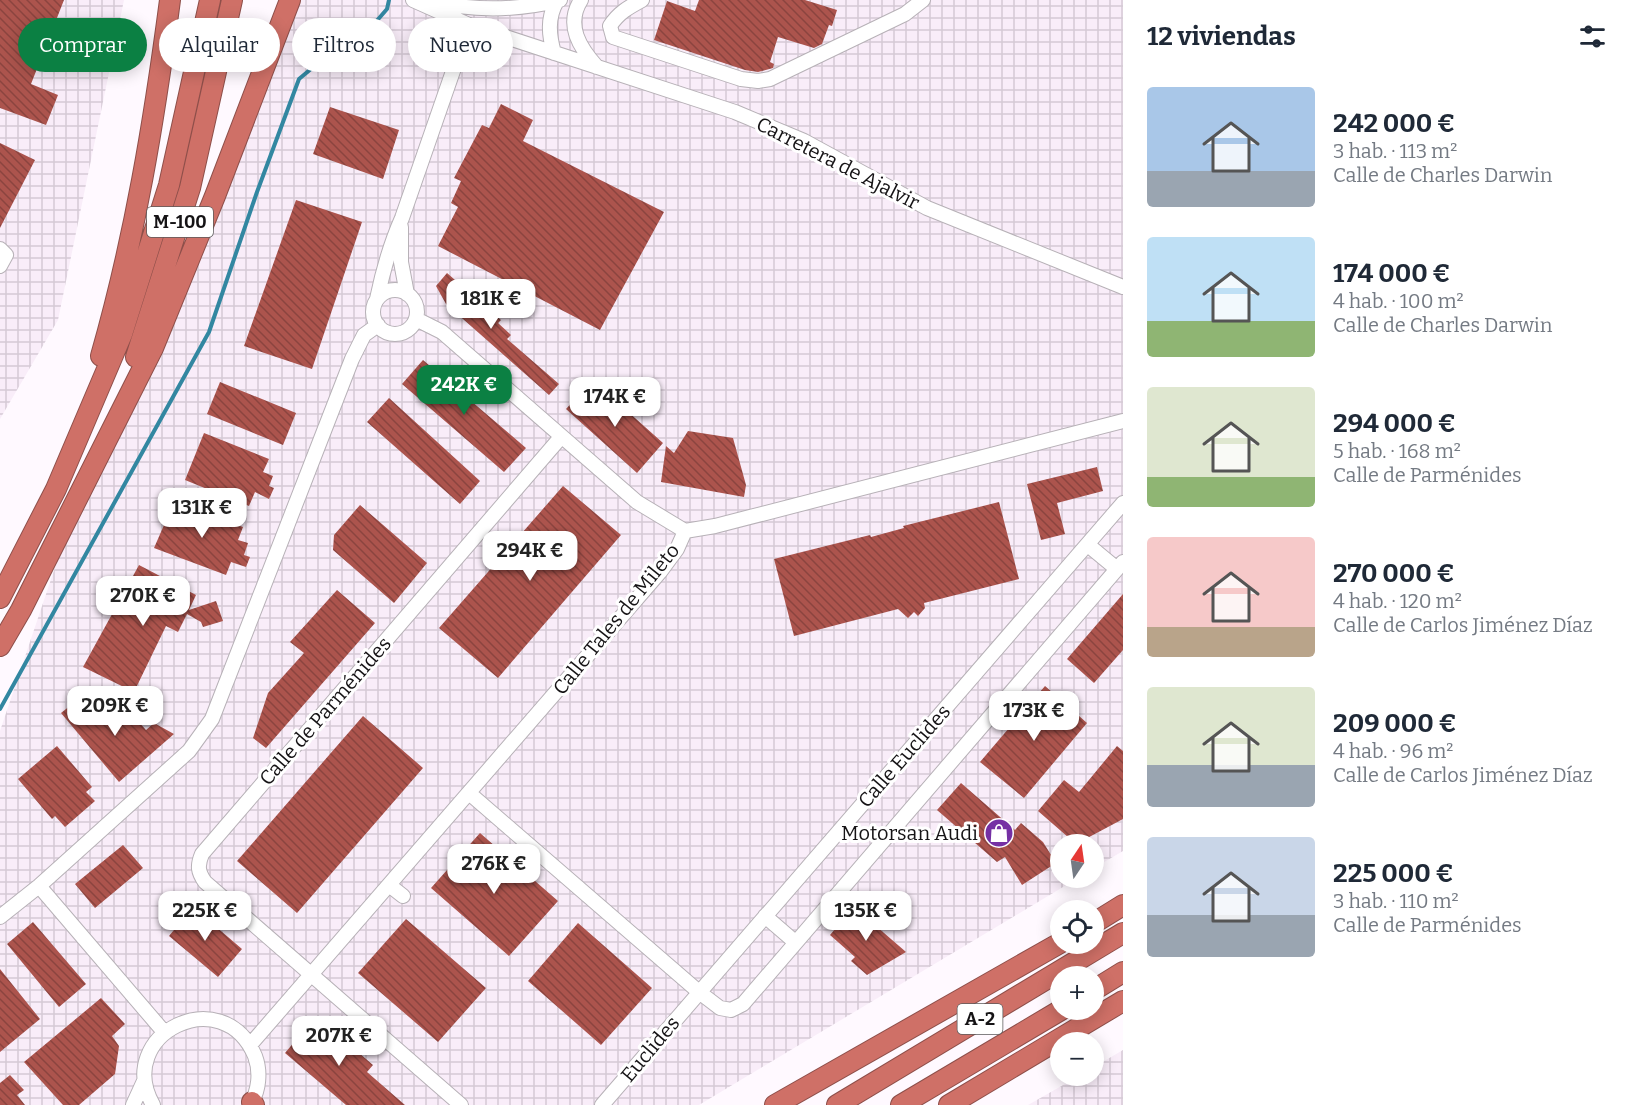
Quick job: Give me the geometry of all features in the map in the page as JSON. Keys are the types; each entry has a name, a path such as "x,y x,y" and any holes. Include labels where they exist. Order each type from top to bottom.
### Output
{"highway":[{"path":"80,430 123,274 143,181 170,0"},
{"name":"M-100","path":"0,598 56,489 122,334 169,185 210,0"},
{"name":"M-100","path":"0,646 32,590 78,499 106,438 141,344 190,188 232,0"},
{"path":"106,438 153,348 178,290 290,0"},
{"path":"1104,917 1123,905"},
{"name":"A-2","path":"837,1105 1123,933"},
{"path":"775,1105 1050,948"},
{"path":"1104,984 1123,972"},
{"path":"949,1105 1123,1001"},
{"name":"A-2","path":"901,1105 1050,1017"}],"street":[{"name":"Carretera de Ajalvir","path":"413,0 452,18"},
{"path":"426,0 464,8 525,8 558,0"},
{"path":"554,53 549,21 552,9 558,0"},
{"path":"581,0 574,16 573,26 579,45 597,67"},
{"path":"642,0 621,12 615,19 610,26 613,37 741,79 758,81 770,79 905,14 923,0"},
{"name":"Carretera de Ajalvir","path":"513,40 735,112 804,141 927,208 1028,251 1123,287"},
{"path":"569,58 579,45"},
{"path":"378,299 386,292 397,290 407,294 414,300 417,309 412,327 394,334 385,331 374,317 374,308 385,262 453,72"},
{"path":"402,218 401,262 407,294"},
{"path":"0,249 6,255 0,266"},
{"path":"416,319 442,332 637,502 685,531"},
{"path":"0,917 39,886 189,751 212,719 352,359 364,335 378,325"},
{"name":"Calle Tales de Mileto","path":"250,1045 660,572 677,549 685,531 715,526 1122,422"},
{"name":"Calle de Parménides","path":"461,1105 205,882 199,873 198,863 202,854 561,437"},
{"name":"Calle Euclides","path":"1120,565 742,1004 732,1010 720,1008 699,992 1123,503"},
{"path":"1088,545 1120,565"},
{"path":"469,793 699,992"},
{"path":"390,885 403,896"},
{"path":"39,886 164,1032"},
{"path":"765,916 795,942"},
{"name":"Euclides","path":"602,1105 699,992"},
{"path":"133,1105 144,1081 146,1063 152,1046 164,1032 181,1022 200,1018 220,1022 237,1031 250,1045 258,1064 258,1083 252,1104"},
{"path":"144,1081 148,1097 153,1105"}],"shaded area":[{"path":"0,0 124,0 120,18 18,18 18,72 109,72 58,320 0,419"},
{"path":"290,0 1123,0 1123,851 1104,862 1104,834 1050,834 1050,888 1061,888 699,1105 0,1105 0,731 78,499 259,72 280,72 280,24"},
{"path":"1123,1050 1123,1105 1028,1105 1061,1086 1104,1086 1104,1061"}],"building":[{"path":"0,0 64,0 57,18 18,18 18,72 36,72 31,84 58,95 46,125 0,108"},
{"path":"699,0 805,0 837,10 832,26 829,25 822,44 814,48 778,37 770,62 774,64 773,68 758,72 745,70 654,40 667,1 695,11"},
{"path":"501,104 533,120 523,141 664,212 600,330 438,246 458,207 451,203 461,181 454,178 482,125 489,128"},
{"path":"330,107 399,130 383,179 313,154"},
{"path":"0,143 35,160 0,228"},
{"path":"296,200 362,222 312,369 244,346"},
{"path":"447,273 501,320 498,323 511,335 507,339 559,384 549,395 446,304 436,286"},
{"path":"423,360 526,448 504,472 402,384"},
{"path":"220,382 296,413 283,445 207,414"},
{"path":"587,386 602,399 607,393 663,443 637,473 566,409"},
{"path":"389,398 480,481 460,504 367,422"},
{"path":"688,431 733,438 746,485 744,497 661,482 666,446 674,453"},
{"path":"204,433 269,459 263,472 273,476 269,486 274,488 269,499 255,492 249,506 185,480"},
{"path":"1097,467 1103,491 1057,503 1065,534 1041,540 1027,484"},
{"path":"563,486 621,535 498,678 439,628"},
{"path":"174,502 243,527 238,540 248,543 244,555 250,557 246,567 231,562 226,575 154,548"},
{"path":"999,502 1019,579 924,603 925,608 918,616 914,612 908,618 898,609 794,636 774,559 870,535 871,537 904,528 903,526"},
{"path":"360,505 427,563 394,603 333,550 334,535"},
{"path":"139,565 196,595 189,610 216,601 223,621 203,627 201,622 187,614 178,632 166,626 134,692 83,667"},
{"path":"337,590 375,623 266,748 253,738 268,693 304,653 290,642"},
{"path":"1123,594 1123,650 1094,683 1067,659"},
{"path":"1045,686 1087,723 1024,798 980,762"},
{"path":"86,693 116,726 131,713 146,730 154,723 174,734 119,782 61,713"},
{"path":"363,716 423,768 297,913 237,861"},
{"path":"57,746 92,787 86,792 95,801 65,827 55,816 52,819 18,779"},
{"path":"1117,746 1123,751 1123,819 1095,834 1064,834 1038,811 1064,780 1079,792"},
{"name":"Motorsan Audi","path":"961,783 1015,830 1021,823 1043,842 1050,853 1050,867 1022,885 1005,857 997,862 937,810"},
{"path":"480,833 558,901 509,956 431,888"},
{"path":"123,845 143,868 95,908 75,884"},
{"path":"193,907 242,949 218,977 169,936"},
{"path":"854,907 906,952 867,975 851,961 855,957 830,935"},
{"path":"406,919 486,988 438,1042 358,973"},
{"path":"33,922 86,984 59,1007 7,944"},
{"path":"578,923 652,988 601,1045 528,981"},
{"path":"0,969 40,1019 0,1052"},
{"path":"101,998 125,1024 112,1036 119,1046 115,1074 79,1105 63,1105 24,1062"},
{"path":"316,1016 373,1065 367,1072 405,1105 346,1105 285,1053"},
{"path":"10,1075 24,1090 17,1095 25,1105 0,1105 0,1083"}],"waterway":[{"path":"0,709 209,332 299,79 330,53 374,24 387,9 389,0"}],"place":[{"name":"Motorsan Audi","path":"999,833"}]}
